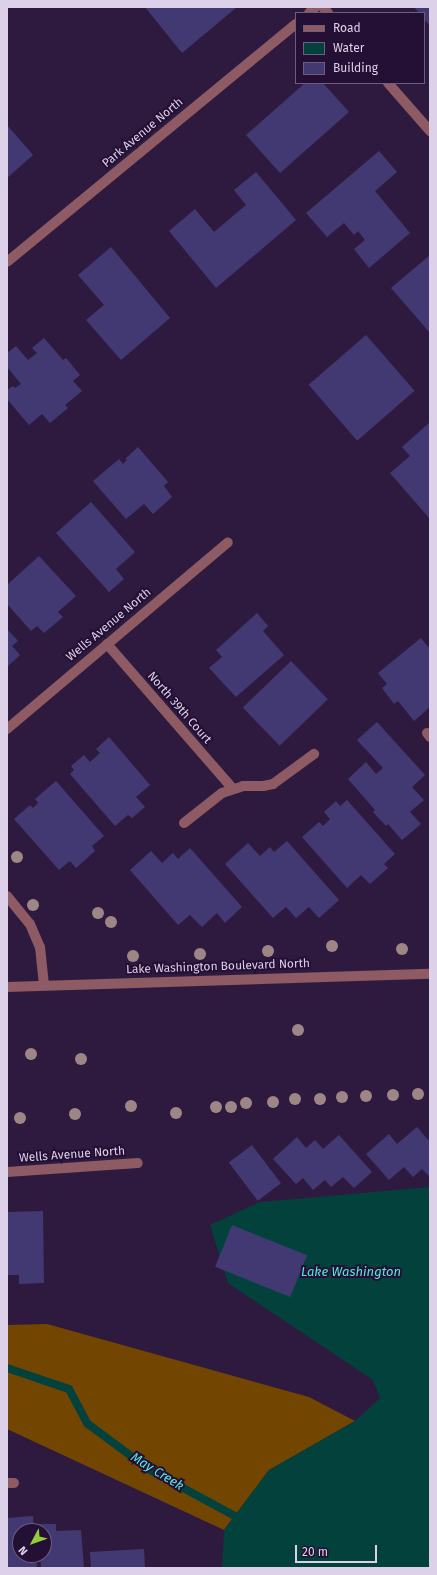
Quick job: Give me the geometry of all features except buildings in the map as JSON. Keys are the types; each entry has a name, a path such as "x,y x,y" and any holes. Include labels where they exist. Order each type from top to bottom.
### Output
{"street":[{"name":"Park Avenue North","path":"7,262 295,25"},
{"path":"389,84 430,131"},
{"name":"Wells Avenue North","path":"7,729 228,542"},
{"name":"North 39th Court","path":"107,644 232,788"},
{"path":"184,823 217,796 232,788 274,784 314,754"},
{"path":"7,896 30,924 40,947 44,986"},
{"name":"Lake Washington Boulevard North","path":"7,987 430,974"},
{"name":"Wells Avenue North","path":"7,1172 138,1163"}],"shaded area":[{"path":"47,1324 309,1397 355,1421 269,1470 224,1530 7,1429 7,1325"}],"water":[{"name":"Lake Washington","path":"430,1187 430,1568 222,1568 224,1530 269,1470 355,1421 380,1398 373,1380 228,1283 210,1225 260,1202"}],"waterway":[{"name":"May Creek","path":"7,1368 69,1389 88,1424 150,1470 244,1521"}]}
